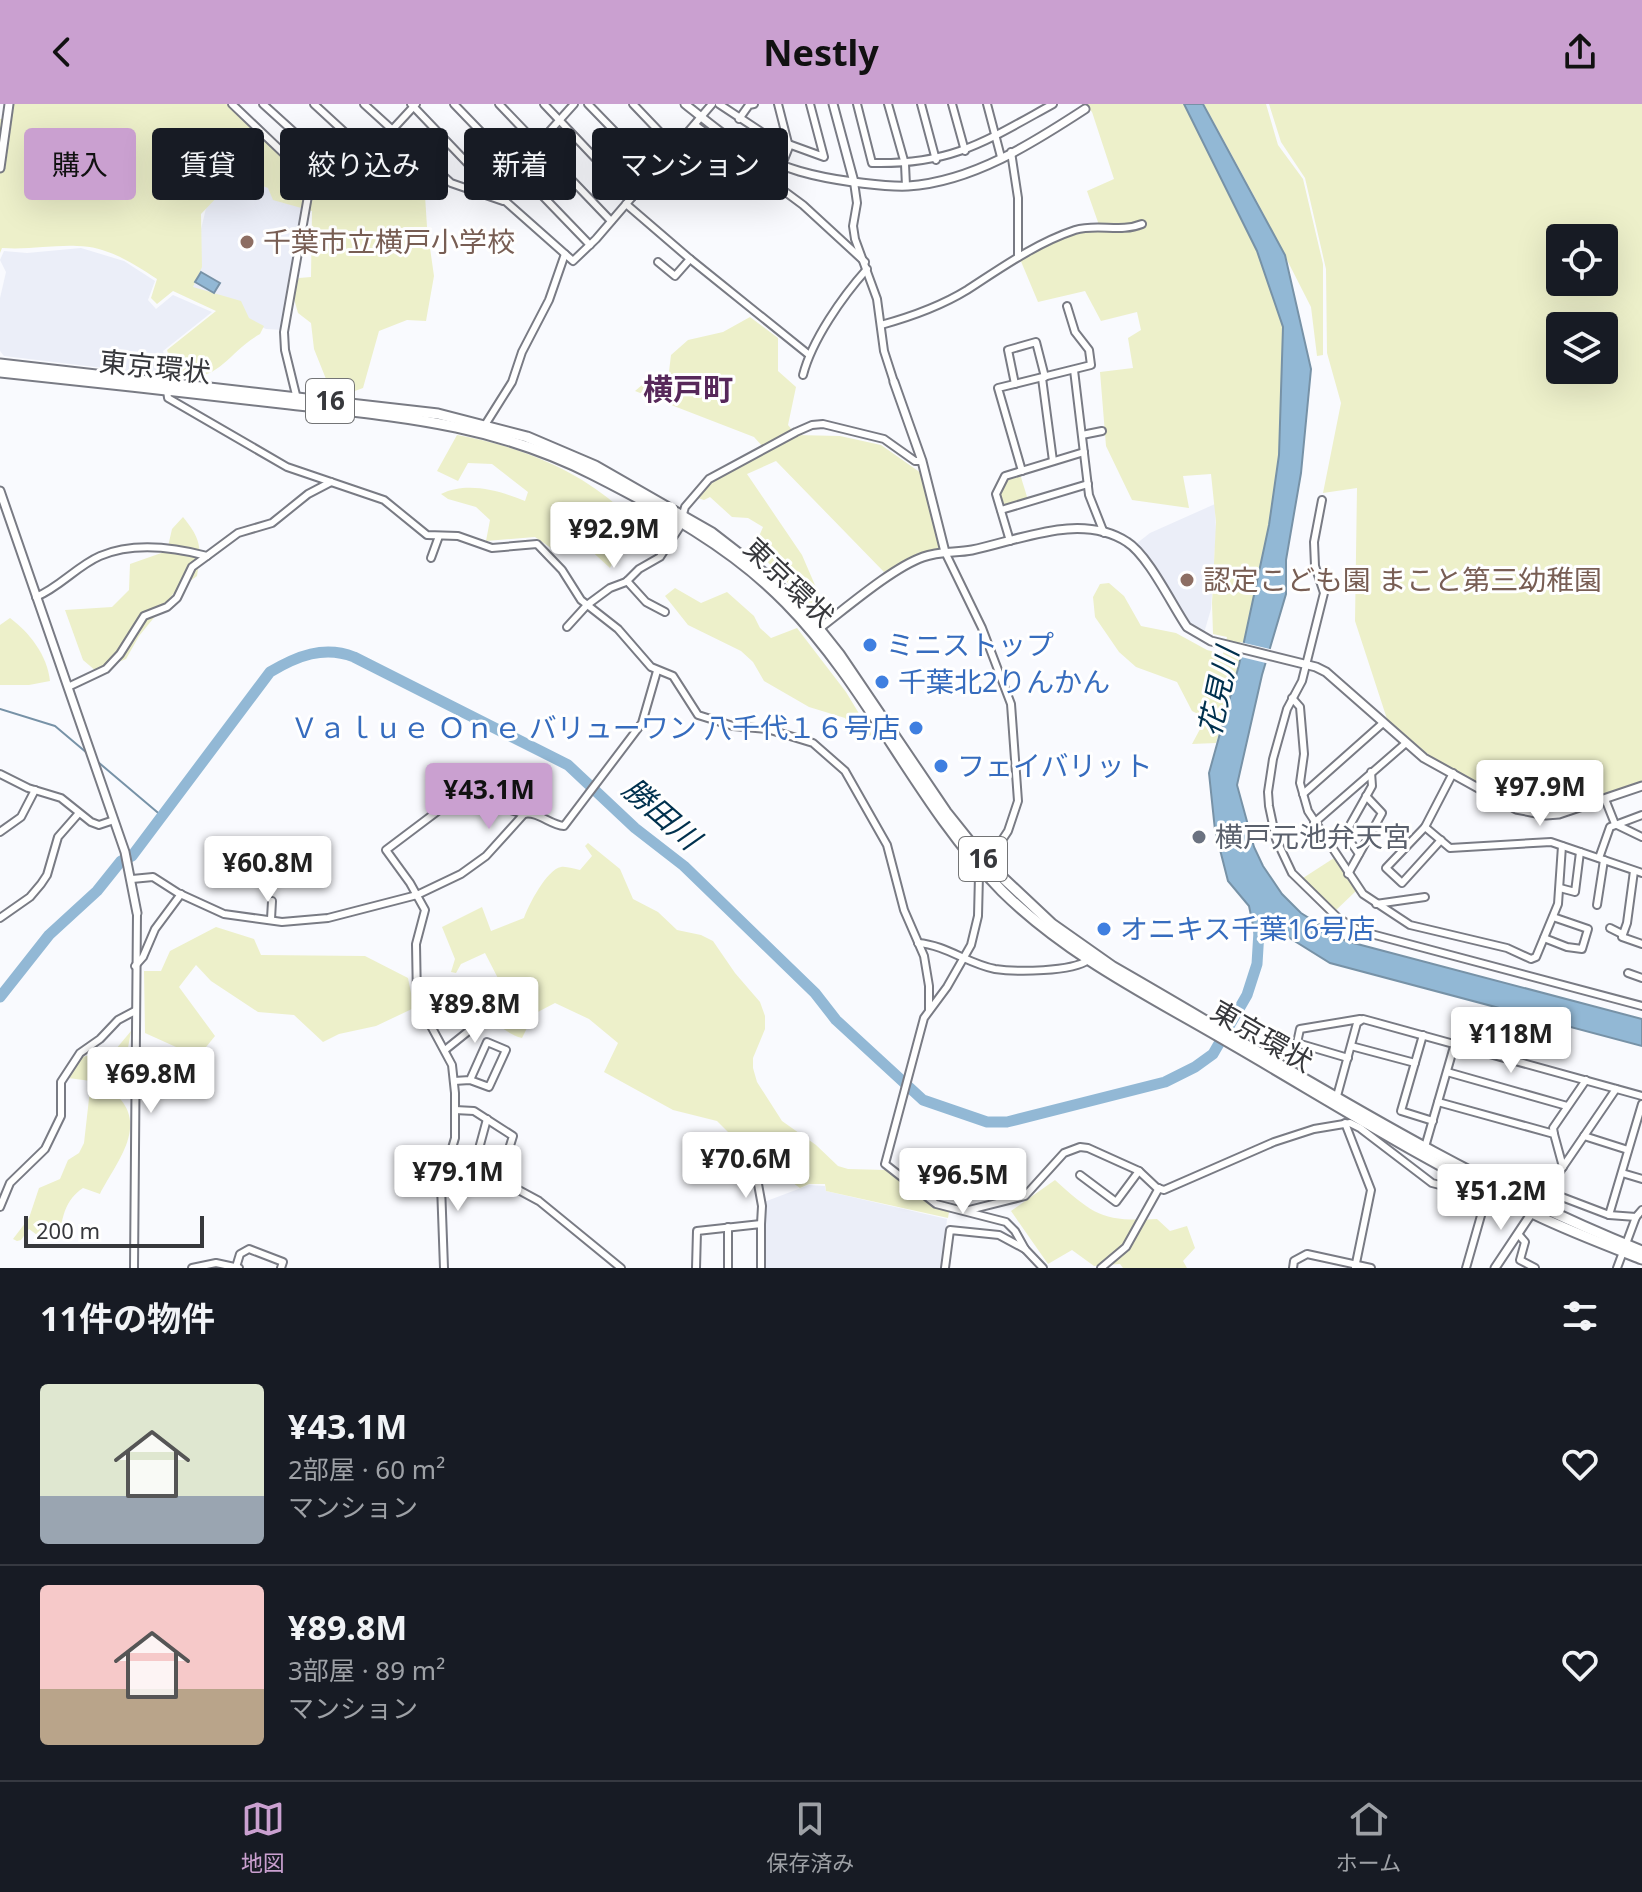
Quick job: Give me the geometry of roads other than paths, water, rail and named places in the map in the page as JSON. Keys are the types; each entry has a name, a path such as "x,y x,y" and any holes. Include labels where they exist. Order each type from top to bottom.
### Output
{"highway":[{"name":"東京環状","path":"0,364 297,401 438,414 527,437 575,457 681,518 759,577 816,631 942,820 1033,919 1088,960 1337,1096 1534,1209"},
{"name":"東京環状","path":"0,372 167,386"},
{"name":"東京環状","path":"297,401 436,421 491,434 571,464 681,518"},
{"name":"東京環状","path":"984,866 1071,940 1208,1026"},
{"name":"東京環状","path":"1234,1040 1355,1120 1484,1189 1624,1248 1642,1259"},
{"name":"東京環状","path":"1624,1248 1642,1251"}],"street":[{"path":"0,168 9,104"},
{"path":"232,104 280,150"},
{"path":"263,104 289,128"},
{"path":"314,104 340,128"},
{"path":"364,104 390,128"},
{"path":"454,104 477,128"},
{"path":"499,104 522,128"},
{"path":"544,104 592,154"},
{"path":"553,128 574,104"},
{"path":"588,104 611,128"},
{"path":"633,104 656,128"},
{"path":"685,104 717,128"},
{"path":"692,128 712,104"},
{"path":"719,104 789,147 824,157 810,104"},
{"path":"739,119 749,105 754,104"},
{"path":"778,104 789,147"},
{"path":"833,104 854,182 857,203 853,226 855,239 866,266 881,325 884,351 922,461 945,552 982,628 1011,704 1015,729 1016,812 1008,831 979,875 978,916 966,957 924,1018 885,1164 927,1199 1006,1222 1043,1268"},
{"path":"857,104 872,163 905,164 936,160 965,151 1053,104"},
{"path":"888,104 905,164 906,186"},
{"path":"921,104 936,160"},
{"path":"952,104 965,151"},
{"path":"988,104 1001,157"},
{"path":"394,128 413,105 464,159"},
{"path":"788,169 827,179 906,186 956,177 1011,152 1083,106"},
{"path":"695,125 803,205 866,266"},
{"path":"1011,152 1018,198 1018,257"},
{"path":"448,180 510,203"},
{"path":"576,184 611,221"},
{"path":"297,401 284,332 307,200"},
{"path":"506,200 573,261 629,200"},
{"path":"547,200 590,245"},
{"path":"626,204 808,354"},
{"path":"881,325 949,299 1018,257 1074,231 1098,228 1123,230 1142,224"},
{"path":"485,425 512,382 522,352 549,300 565,254"},
{"path":"658,262 675,276 690,259"},
{"path":"803,375 808,354 866,266"},
{"path":"1022,471 998,388 1091,365 1089,350 1075,332 1067,306"},
{"path":"1015,384 1008,350 1036,342 1044,377 1053,461"},
{"path":"1074,370 1089,495 1104,533"},
{"path":"167,386 168,398 287,467 384,500 427,535 458,536 492,548 537,544 562,570 577,596 618,629 657,671 673,676 693,710 706,719 733,726 767,729 813,743 834,760 854,784 867,813 882,835 904,910 928,974 929,1010"},
{"path":"567,627 587,605 660,557 692,497 721,471 817,424 884,439 915,461 922,461"},
{"path":"1082,435 1102,431"},
{"path":"1010,541 996,494 1005,476 1084,452"},
{"path":"68,687 106,669 120,654 144,616 167,607 177,598 192,567 238,533 272,523 308,494 331,482"},
{"path":"1001,510 1088,484"},
{"path":"0,491 95,763 131,877 137,913 134,1268"},
{"path":"1322,500 1314,554 1324,593 1316,634 1301,664 1302,681 1287,709 1273,759 1268,792 1276,839 1287,865 1319,901 1338,918 1360,931 1642,1006"},
{"path":"816,631 903,567 922,557 967,551 1066,529 1104,533 1119,537 1139,552 1187,627 1211,641 1326,672 1424,758 1516,809 1529,813 1559,814 1642,786"},
{"path":"431,558 439,536"},
{"path":"36,597 50,591 99,556 130,548 164,548 207,556"},
{"path":"627,581 646,602 665,612"},
{"path":"444,1268 441,1185 452,1154 455,1110 452,1065 417,1000 416,944 425,910 386,850 459,795 524,814 536,814 553,825 564,826 642,723 657,671"},
{"path":"1292,698 1300,707 1304,754 1300,783 1314,823 1363,894 1410,925 1507,948 1531,959 1536,957 1553,917 1560,888 1562,846"},
{"path":"1303,794 1383,723"},
{"path":"1314,823 1406,743"},
{"path":"1359,854 1345,834 1372,786 1371,772"},
{"path":"1441,840 1402,883 1386,868 1425,827 1453,773"},
{"path":"0,774 61,798 99,825 114,820"},
{"path":"0,832 21,817 35,790"},
{"path":"1348,874 1382,813 1366,796"},
{"path":"1605,799 1615,824 1642,837"},
{"path":"0,918 30,897 41,884 47,875 58,837 79,813"},
{"path":"131,877 153,877 224,914 282,922 328,918 417,895 474,866 524,814"},
{"path":"1597,905 1602,859 1610,827 1642,815"},
{"path":"1425,827 1450,848 1551,842 1638,872 1622,934"},
{"path":"1560,888 1575,892 1580,852"},
{"path":"135,966 143,957 155,929 181,894"},
{"path":"1376,904 1425,897"},
{"path":"271,919 272,901"},
{"path":"1544,938 1582,949 1588,929 1553,917"},
{"path":"1610,928 1622,937 1642,944"},
{"path":"918,943 996,969 1045,970 1081,965 1088,960"},
{"path":"1628,973 1642,978"},
{"path":"427,1016 465,992 486,1017 445,1050"},
{"path":"0,1207 10,1183 45,1149 61,1116 61,1082 80,1053 100,1039 118,1020 135,1011"},
{"path":"1337,1096 1357,1023 1363,1019"},
{"path":"1348,1058 1297,1043 1300,1029 1363,1019 1642,1096"},
{"path":"1423,1035 1401,1111 1433,1121"},
{"path":"454,1081 470,1080 489,1087 506,1050 487,1042 470,1080"},
{"path":"1425,1147 1455,1043"},
{"path":"1351,1046 1415,1063"},
{"path":"1447,1072 1567,1106"},
{"path":"1563,1167 1553,1128 1586,1080"},
{"path":"1495,1268 1616,1089"},
{"path":"1438,1102 1554,1134"},
{"path":"1609,1215 1642,1104"},
{"path":"455,1110 474,1111 513,1136 499,1181"},
{"path":"474,1167 487,1119"},
{"path":"965,1211 1025,1196 1072,1148 1088,1148 1139,1171 1159,1188 1174,1188 1274,1142 1355,1120 1432,1183 1467,1191 1484,1189 1466,1268"},
{"path":"1345,1123 1371,1190 1356,1266"},
{"path":"1584,1136 1628,1150"},
{"path":"452,1154 539,1201 585,1242 621,1268"},
{"path":"1080,1175 1116,1202 1139,1171"},
{"path":"756,1173 762,1206 761,1268"},
{"path":"1622,1173 1642,1179"},
{"path":"1101,1268 1126,1247 1159,1188"},
{"path":"1546,1191 1609,1215 1636,1217"},
{"path":"1617,1268 1636,1217 1642,1210"},
{"path":"696,1268 697,1231 761,1224"},
{"path":"728,1227 728,1268"},
{"path":"945,1268 950,1230 999,1235 1025,1249"},
{"path":"1518,1234 1525,1242 1520,1260 1535,1268"},
{"path":"192,1268 216,1263 238,1268 240,1254 249,1249 283,1262 281,1268"},
{"path":"1293,1268 1294,1261 1307,1254 1371,1268"},
{"path":"1326,1268 1328,1259"}],"water":[{"path":"1184,104 1203,104 1285,255 1311,369 1301,473 1286,560 1286,594 1262,675 1237,785 1254,847 1263,866 1282,894 1301,913 1346,941 1642,1019 1642,1046 1330,963 1272,927 1264,929 1257,944 1249,906 1228,881 1215,830 1209,773 1239,665 1269,525 1279,455 1283,327 1257,251"},
{"path":"201,272 220,283 214,293 195,282"}],"waterway":[{"name":"勝田川","path":"0,997 49,935 97,891 121,861 132,856 270,672 290,661 321,652 354,657 568,765 635,828 684,866 815,993 836,1020 923,1100 987,1122 1007,1122 1165,1082 1195,1067 1213,1054 1247,995 1257,964 1259,931"},
{"path":"0,709 55,726 87,753"},
{"path":"98,762 163,817"}],"place":[{"name":"千葉市立横戸小学校","path":"247,242"},
{"name":"認定こども園 まこと第三幼稚園","path":"1187,580"},
{"name":"ミニストップ","path":"870,645"},
{"name":"千葉北2りんかん","path":"882,682"},
{"name":"Ｖａｌｕｅ Ｏｎｅ バリューワン 八千代１６号店","path":"916,728"},
{"name":"フェイバリット","path":"941,766"},
{"name":"横戸元池弁天宮","path":"1199,837"},
{"name":"オニキス千葉16号店","path":"1104,929"}],"district":[{"name":"横戸町","path":"688,390"}],"water label":[{"name":"花見川","path":"1219,692"}]}
